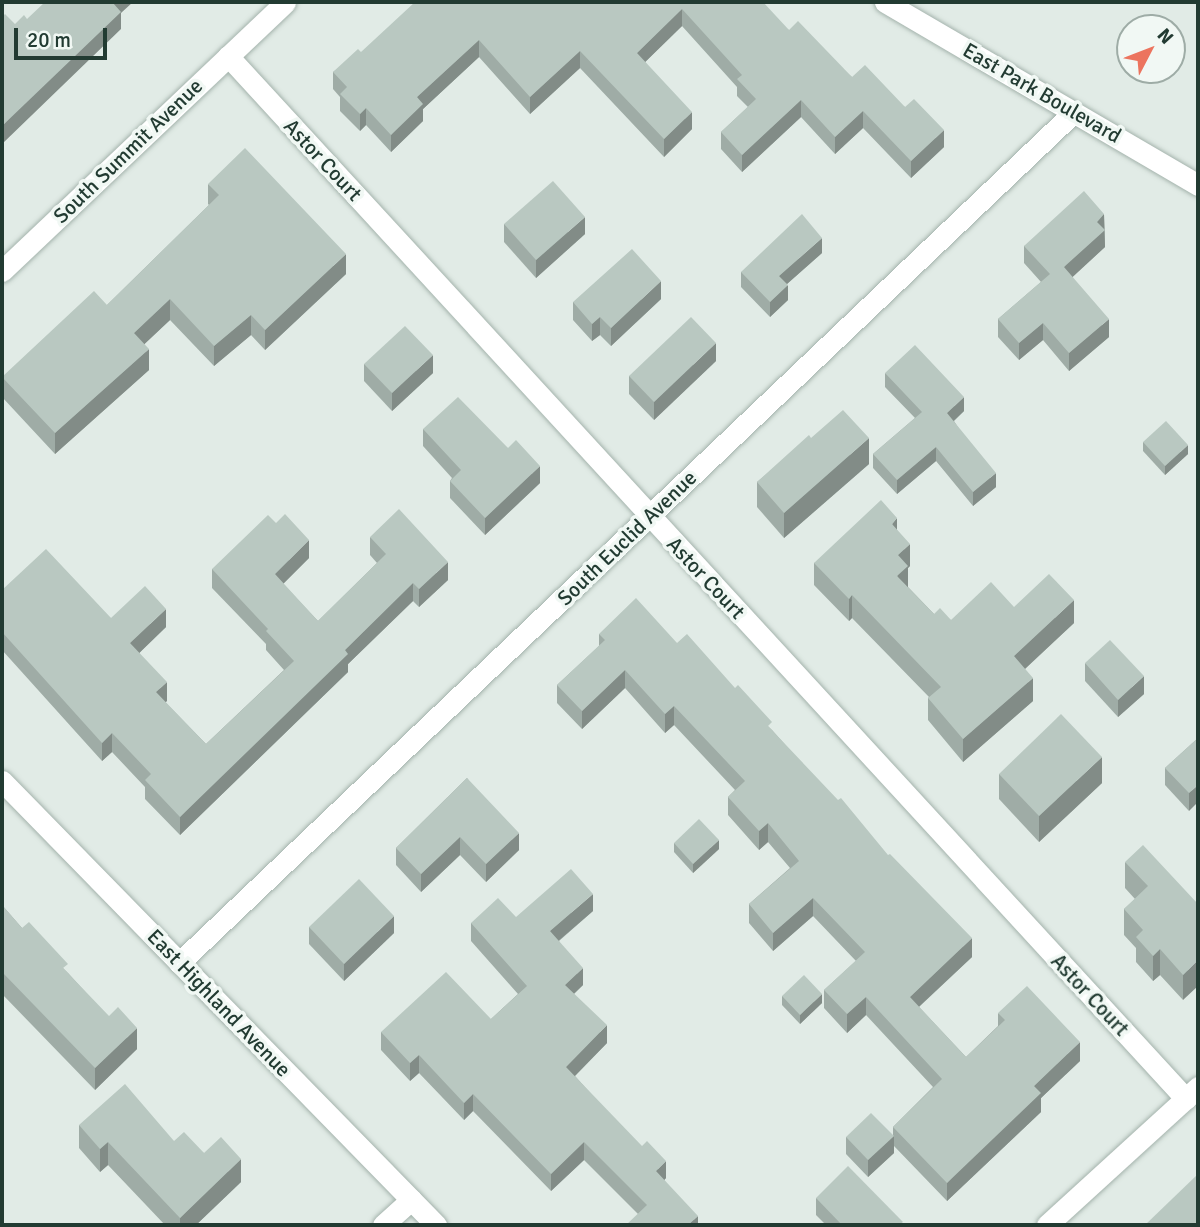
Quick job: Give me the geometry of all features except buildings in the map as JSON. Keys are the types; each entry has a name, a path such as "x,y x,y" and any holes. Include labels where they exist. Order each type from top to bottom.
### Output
{"street":[{"name":"South Summit Avenue","path":"2,271 285,2"},
{"name":"East Park Boulevard","path":"885,2 1198,185"},
{"name":"Astor Court","path":"228,56 650,516 1192,1093"},
{"name":"South Euclid Avenue","path":"179,963 1074,113"},
{"name":"East Highland Avenue","path":"2,781 436,1225"},
{"path":"1047,1225 1192,1093"},
{"path":"383,1225 411,1200"}]}
